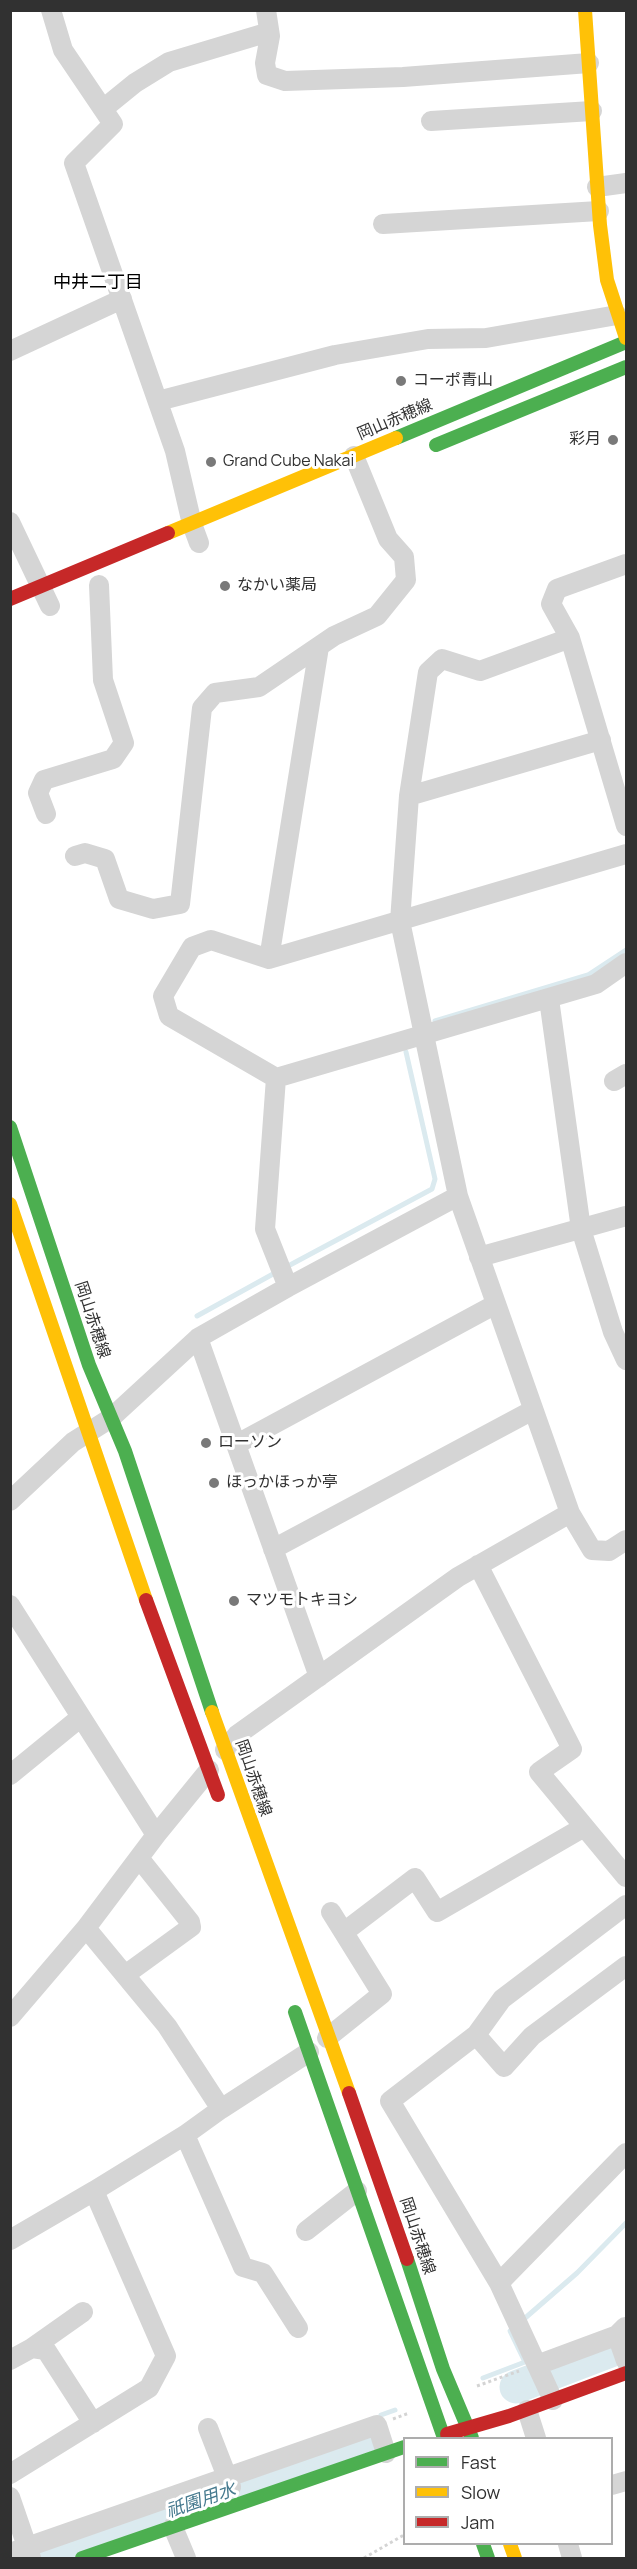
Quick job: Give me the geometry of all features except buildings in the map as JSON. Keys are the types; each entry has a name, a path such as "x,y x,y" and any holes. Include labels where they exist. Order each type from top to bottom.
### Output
{"main road":[{"name":"岡山赤穂線","path":"10,599 42,586 197,538 354,456 627,340 607,280 597,187 585,10"},
{"path":"428,448 627,367"},
{"name":"岡山赤穂線","path":"10,1127 89,1365 125,1451 225,1750 388,2202 443,2369 469,2433"},
{"path":"11,1207 153,1617 221,1804"},
{"path":"289,1996 440,2437 469,2433 527,2410 544,2380 627,2373"},
{"path":"82,2559 173,2527 232,2490 403,2448"}],"street":[{"path":"51,10 63,50 113,124 74,164 175,451 197,538"},
{"path":"266,10 269,32 265,63 267,75 285,81 403,77 589,63"},
{"path":"103,109 135,82 169,63 269,32"},
{"path":"431,121 592,111"},
{"path":"597,187 627,183"},
{"path":"382,224 599,211"},
{"path":"10,351 122,299"},
{"path":"158,401 335,355 428,339 486,338 617,315"},
{"path":"75,856 85,853 105,858 119,899 153,909 180,904 202,708 214,693 259,687 334,636 378,616 406,580 404,557 388,539 354,456"},
{"path":"10,522 50,606"},
{"path":"627,564 557,590 551,604 570,638 627,826"},
{"path":"46,814 38,793 44,780 113,759 124,743 103,680 100,585"},
{"path":"570,638 480,671 442,658 428,672 408,796 400,921 422,1035 458,1196 570,1513 592,1550 609,1551 627,1540"},
{"path":"269,959 319,647"},
{"path":"408,796 601,740"},
{"path":"627,854 269,959 211,940 192,947 163,996 169,1016 276,1078 596,984 627,963"},
{"path":"549,999 581,1229 613,1332 627,1360"},
{"path":"276,1078 266,1229 288,1287"},
{"path":"10,1501 73,1442 111,1418 198,1338 458,1196"},
{"path":"479,1257 627,1216"},
{"path":"237,1444 496,1304"},
{"path":"198,1338 318,1677"},
{"path":"273,1549 533,1410"},
{"path":"225,1750 237,1735 478,1565 570,1513"},
{"path":"478,1565 572,1749 539,1772 627,1877"},
{"path":"11,1607 156,1835"},
{"path":"10,1774 81,1718"},
{"path":"10,2017 86,1928 156,1835 209,1770"},
{"path":"344,1932 415,1878 437,1912 584,1827"},
{"path":"125,1975 191,1927 190,1922 139,1858"},
{"path":"623,2340 544,2380 499,2283 390,2101 476,2035 502,1999 627,1905"},
{"path":"327,2038 382,1994 331,1912"},
{"path":"86,1928 167,2026 221,2109"},
{"path":"476,2035 504,2067 532,2036 627,1966"},
{"path":"10,2240 94,2192 185,2135 309,2052"},
{"path":"185,2135 243,2267 263,2273 298,2328"},
{"path":"499,2283 627,2153"},
{"path":"306,2231 357,2191"},
{"path":"10,2474 148,2388 166,2356 94,2192"},
{"path":"10,2361 83,2312"},
{"path":"32,2348 46,2350 93,2423"},
{"path":"527,2410 535,2437"},
{"path":"232,2490 377,2425 386,2453"},
{"path":"208,2428 232,2490"},
{"path":"10,2497 24,2553 221,2478 232,2490"},
{"path":"173,2527 186,2559"}],"path":[{"path":"475,2386 544,2380"},
{"path":"364,2559 403,2536"}],"waterway":[{"path":"435,1021 588,975 626,950"},
{"path":"290,1265 432,1189 435,1179 406,1052"},
{"path":"197,1316 273,1274"},
{"path":"524,2319 577,2273 626,2223"},
{"path":"483,2378 525,2362 510,2331 512,2329"},
{"name":"祇園用水","path":"516,2387 626,2345"},
{"path":"381,2415 395,2410"},
{"name":"祇園用水","path":"38,2558 364,2443"}],"traffic: fast":[{"path":"396,438 626,342"},
{"path":"436,445 626,367"},
{"path":"10,1127 89,1365 125,1451 212,1712"},
{"path":"295,2012 444,2437"},
{"path":"407,2259 443,2369 472,2437"},
{"path":"82,2558 403,2447"},
{"path":"483,2545 488,2558"}],"traffic: slow":[{"path":"585,10 600,225 607,280 626,338"},
{"path":"168,533 396,438"},
{"path":"10,1204 146,1600"},
{"path":"212,1712 349,2093"},
{"path":"510,2545 515,2558"}],"traffic: jam":[{"path":"10,599 168,533"},
{"path":"146,1600 218,1795"},
{"path":"349,2093 407,2259"},
{"path":"447,2434 509,2416 626,2373"}],"place":[{"name":"コーポ青山","path":"401,381"},
{"name":"彩月","path":"613,440"},
{"name":"Grand Cube Nakai","path":"211,462"},
{"name":"なかい薬局","path":"225,586"},
{"name":"ローソン","path":"206,1443"},
{"name":"ほっかほっか亭","path":"214,1483"},
{"name":"マツモトキヨシ","path":"234,1601"}],"district":[{"name":"中井二丁目","path":"98,283"}]}
